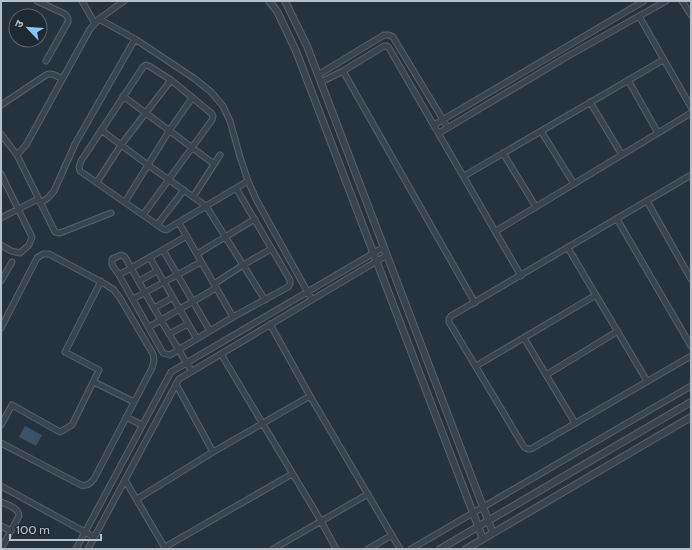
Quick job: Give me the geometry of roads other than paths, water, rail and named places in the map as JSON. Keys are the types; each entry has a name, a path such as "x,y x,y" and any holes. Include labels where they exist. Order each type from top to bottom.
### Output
{"street":[{"path":"37,1 65,14 68,18 68,22 46,61"},
{"path":"82,1 97,21 135,39 195,79 211,92 224,106 248,181 257,201 312,300"},
{"path":"17,155 26,145 62,79 97,21 124,1"},
{"path":"269,1 276,11 296,51 483,539"},
{"path":"285,1 307,46 482,508 493,533"},
{"path":"434,125 644,1"},
{"path":"439,133 617,28 666,1"},
{"path":"682,1 691,15"},
{"path":"639,16 691,108"},
{"path":"612,20 617,28"},
{"path":"318,75 384,35 389,35 393,37 448,128"},
{"path":"387,46 389,35"},
{"path":"1,218 19,209 48,198 54,191 75,144 135,39"},
{"path":"321,82 343,71 384,46 387,46"},
{"path":"387,46 392,52 521,276"},
{"path":"464,176 663,60"},
{"path":"143,215 212,120 213,116 171,80 146,65 123,96 81,161 79,167 80,171 157,225 166,230 248,181"},
{"path":"343,71 475,303"},
{"path":"1,105 46,75 52,74 62,79"},
{"path":"97,182 121,145 171,80"},
{"path":"628,80 658,134"},
{"path":"123,96 214,164"},
{"path":"125,202 169,131 192,98"},
{"path":"590,102 622,155"},
{"path":"496,231 691,113"},
{"path":"101,130 206,206 265,300"},
{"path":"541,131 574,184"},
{"path":"1,134 17,155 53,230 57,233 111,213"},
{"path":"503,153 536,207"},
{"path":"193,197 220,155"},
{"path":"1,174 31,233 32,240 29,245 20,252 11,251 1,245"},
{"path":"691,175 451,316 449,322 524,447 528,449 531,449 691,356"},
{"path":"192,371 186,363 179,349 124,256 119,255 112,259 112,265 120,275 164,353 170,355 179,349 197,338 288,287 290,284 290,280 236,188"},
{"path":"157,225 184,190"},
{"path":"647,201 691,279"},
{"path":"197,254 254,219"},
{"path":"617,219 691,346"},
{"path":"179,223 234,318"},
{"path":"120,275 187,236"},
{"path":"76,549 170,372 384,247"},
{"path":"568,248 647,381"},
{"path":"149,328 193,302 243,265 271,249"},
{"path":"162,250 210,331"},
{"path":"1,328 37,258 42,254 49,254 101,281 114,290 153,354 154,361 152,368 90,484 86,486 81,485 1,443"},
{"path":"88,549 179,379 387,255"},
{"path":"150,258 179,310 197,338"},
{"path":"1,281 12,262"},
{"path":"133,299 202,262"},
{"path":"139,281 157,271"},
{"path":"1,425 12,405 60,432 72,425 100,370 65,352 101,281"},
{"path":"476,366 596,295"},
{"path":"154,308 172,298"},
{"path":"169,334 188,324"},
{"path":"270,324 310,396 400,549"},
{"path":"546,374 618,331"},
{"path":"524,338 575,423"},
{"path":"221,354 321,521 336,549"},
{"path":"94,382 134,402"},
{"path":"176,384 213,452"},
{"path":"411,549 691,386"},
{"path":"137,499 213,452 310,396"},
{"path":"440,549 691,402"},
{"path":"126,417 142,425"},
{"path":"466,549 691,417"},
{"path":"125,480 165,548 292,474"},
{"path":"1,486 94,537"},
{"path":"273,549 368,494"},
{"path":"1,502 20,513 1,549"},
{"path":"1,526 11,531"},
{"path":"368,549 392,535"}],"water":[{"path":"25,426 42,435 36,446 19,437"}]}
